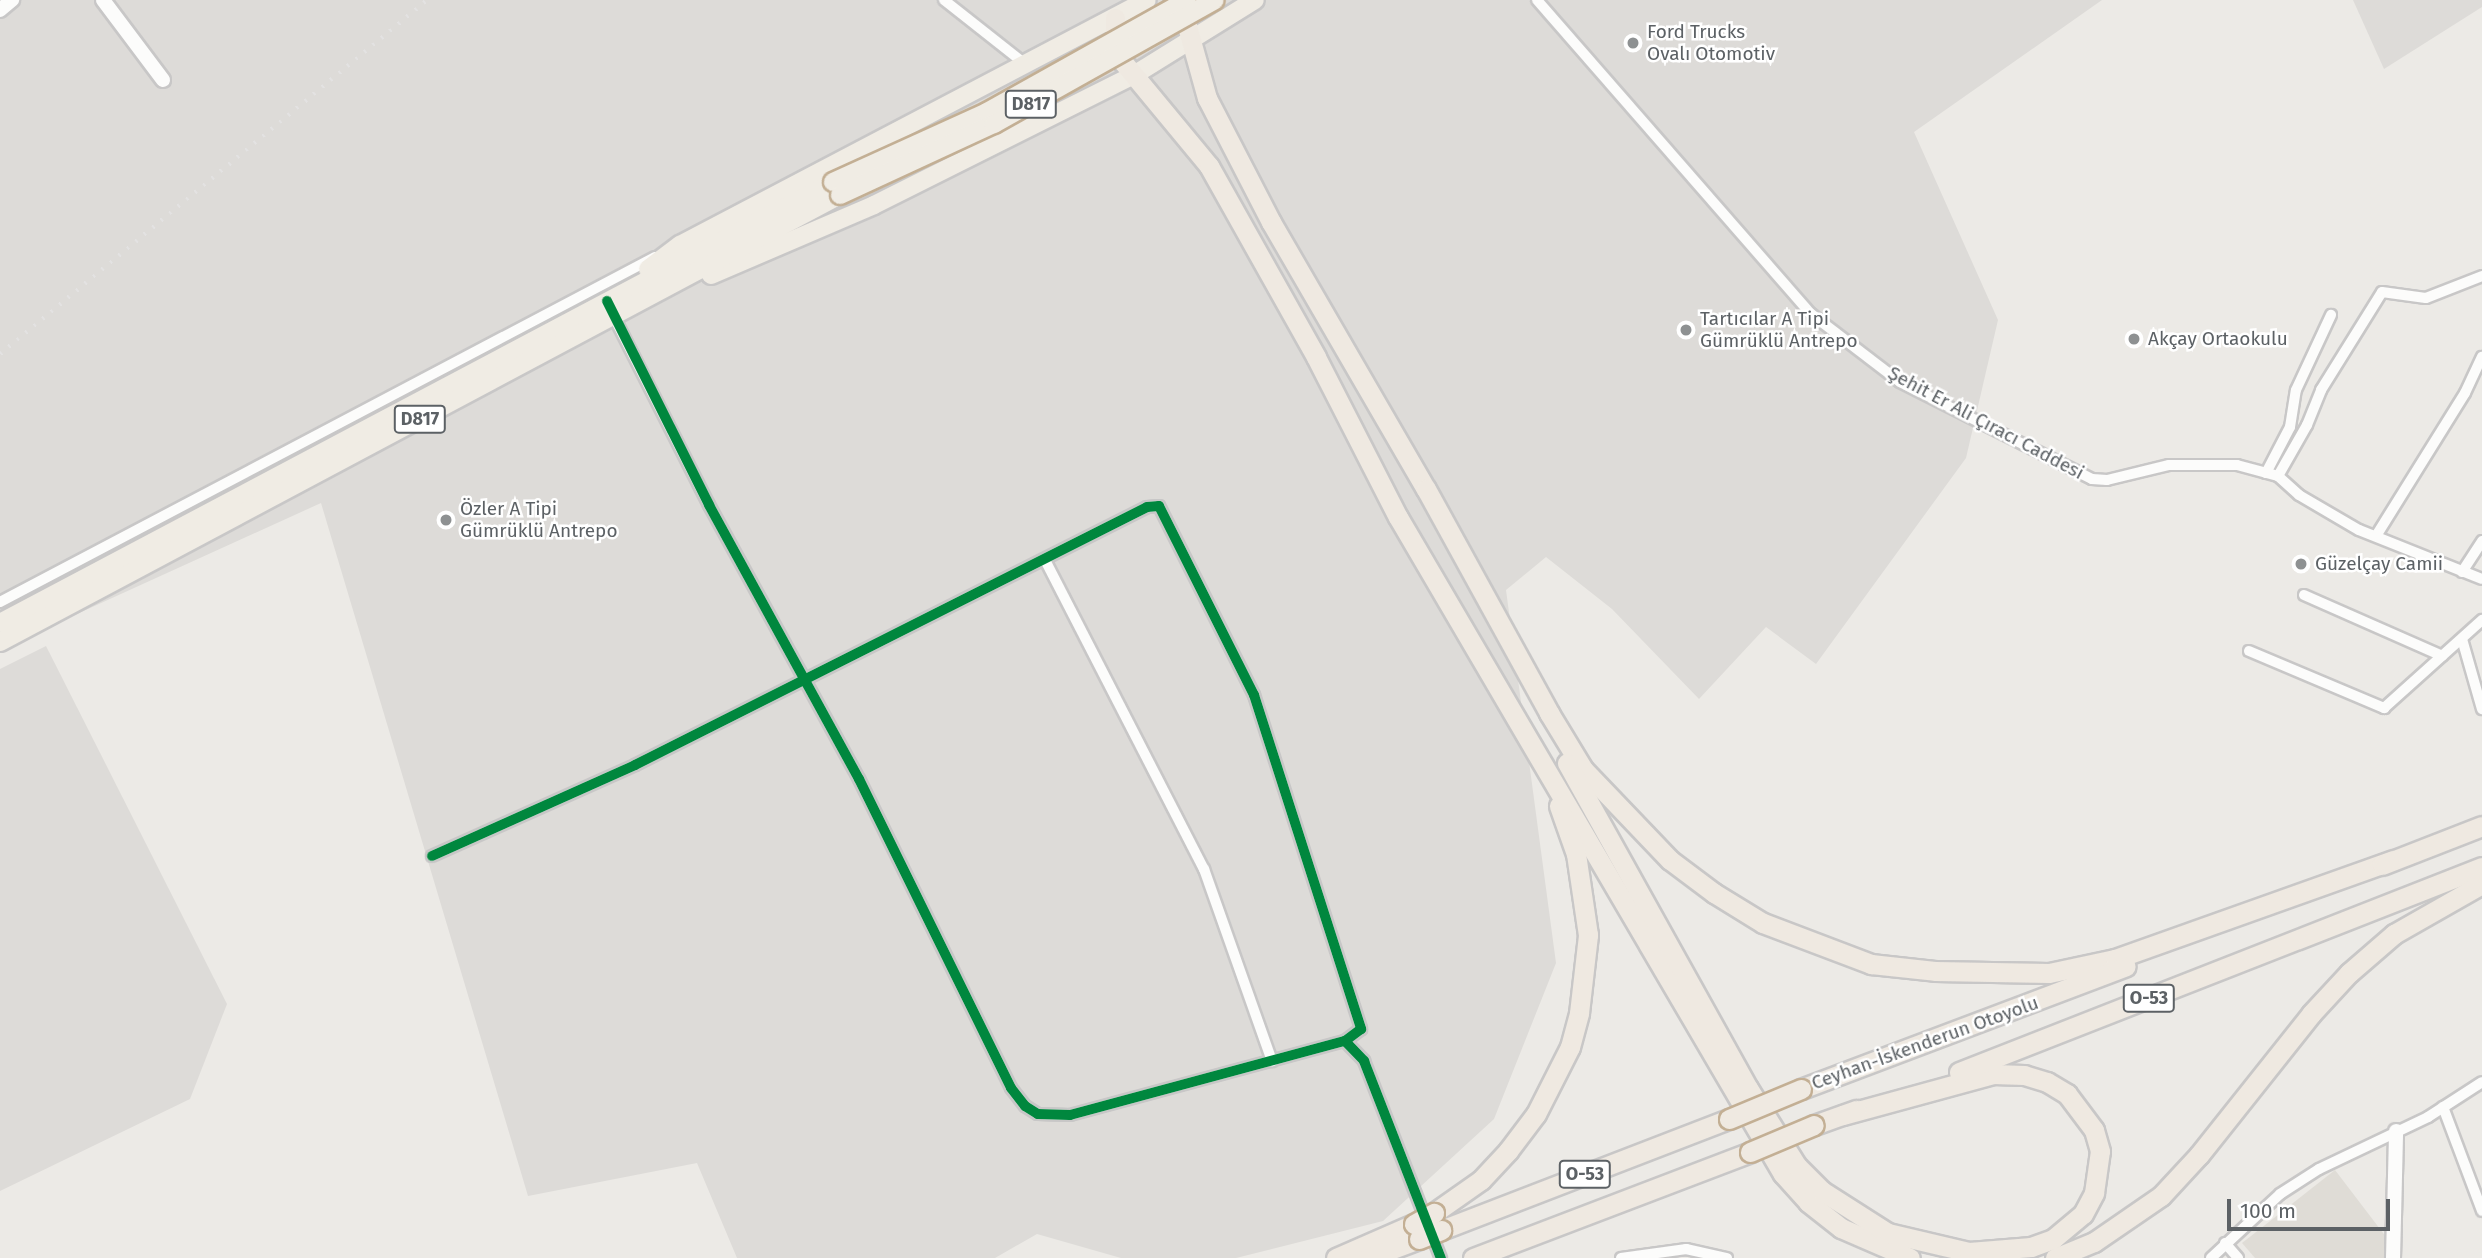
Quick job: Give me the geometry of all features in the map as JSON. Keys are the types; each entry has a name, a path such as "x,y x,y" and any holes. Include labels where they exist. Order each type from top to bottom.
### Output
{"highway":[{"path":"610,308 680,246 1147,0"},
{"path":"1171,0 1187,26 1207,98 1271,222 1583,769 1681,868 1763,923 1818,947 1871,964 1935,971 2049,973 2115,959 2393,860"},
{"name":"D817","path":"0,623 987,112 1187,0"},
{"name":"D817","path":"0,642 610,308 637,306 836,188 994,124 1215,0"},
{"path":"637,306 775,251 1134,75 1255,0"},
{"path":"1115,18 1115,37 1134,75 1209,166 1316,357 1398,517 1498,683 1783,1174 1841,1228 1910,1258"},
{"path":"1437,509 1481,608 1748,1088 1797,1166 1822,1191 1888,1233 1969,1252 2031,1247 2053,1239 2070,1229 2094,1193 2100,1151 2094,1130 2067,1094 2047,1082 2024,1074 1993,1074 1843,1115"},
{"path":"1438,1222 1481,1180 1536,1114 1570,1047 1585,975 1588,935 1576,854 1545,775 1498,683"},
{"name":"Ceyhan-İskenderun Otoyolu","path":"1368,1258 1438,1222 1729,1119 2482,826"},
{"name":"Ceyhan-İskenderun Otoyolu","path":"1473,1258 2482,867"},
{"path":"2055,1258 2106,1235 2161,1196 2199,1155 2311,1014 2349,973 2394,934 2482,884"},
{"path":"1336,1258 1416,1232"}],"street":[{"path":"0,10 12,0"},
{"path":"103,0 163,80"},
{"path":"944,0 1025,64"},
{"name":"Şehit Er Ali Çıracı Caddesi","path":"1537,0 1810,313 1900,382 2092,479 2106,480 2169,465 2237,465 2272,475 2322,510 2376,536 2482,579"},
{"path":"0,602 347,422 607,279 680,246"},
{"path":"2272,475 2308,425 2321,390 2382,292 2426,298 2482,276"},
{"path":"432,856 635,765 804,678 1147,507 1159,506 1167,516 1254,695 1361,1029 1345,1041 1070,1115 1038,1114 1025,1105 1011,1088 859,779 804,678 610,308"},
{"path":"2272,475 2290,427 2296,390 2331,315"},
{"path":"2376,536 2465,393 2482,356"},
{"path":"2462,572 2482,541"},
{"path":"1045,560 1204,869 1272,1061"},
{"path":"2304,595 2442,656"},
{"path":"2249,651 2384,708 2482,621"},
{"path":"2462,639 2482,709"},
{"path":"1345,1041 1364,1061 1441,1258"},
{"path":"2211,1258 2280,1194 2443,1107 2482,1082"},
{"path":"2443,1107 2482,1211"},
{"path":"2393,1258 2396,1132"},
{"path":"2225,1243 2238,1258"},
{"path":"1621,1258 1686,1249 1727,1258"}],"shaded area":[{"path":"0,0 2102,0 1914,132 1998,320 1966,458 1816,664 1766,627 1699,699 1612,609 1546,557 1506,590 1556,963 1494,1119 1383,1221 1236,1258 1121,1258 1037,1234 995,1258 737,1258 697,1163 528,1196 321,503 0,649"},
{"path":"2353,0 2482,0 2482,7 2384,69"},
{"path":"46,646 227,1004 190,1099 0,1191 0,669"},
{"path":"2335,1170 2396,1250 2387,1258 2255,1258 2242,1243"}],"railway":[{"path":"0,354 427,0"}],"cycle path":[{"path":"607,301 709,505 859,779 1011,1088 1025,1106 1038,1114 1070,1115 1345,1041 1364,1061 1441,1258"},
{"path":"432,856 635,765 1147,507 1159,506 1254,695 1361,1029 1345,1041"}],"place":[{"name":"Ford Trucks Ovalı Otomotiv","path":"1633,43"},
{"name":"Tartıcılar A Tipi Gümrüklü Antrepo","path":"1686,330"},
{"name":"Akçay Ortaokulu","path":"2134,339"},
{"name":"Özler A Tipi Gümrüklü Antrepo","path":"446,520"},
{"name":"Güzelçay Camii","path":"2301,564"}]}
